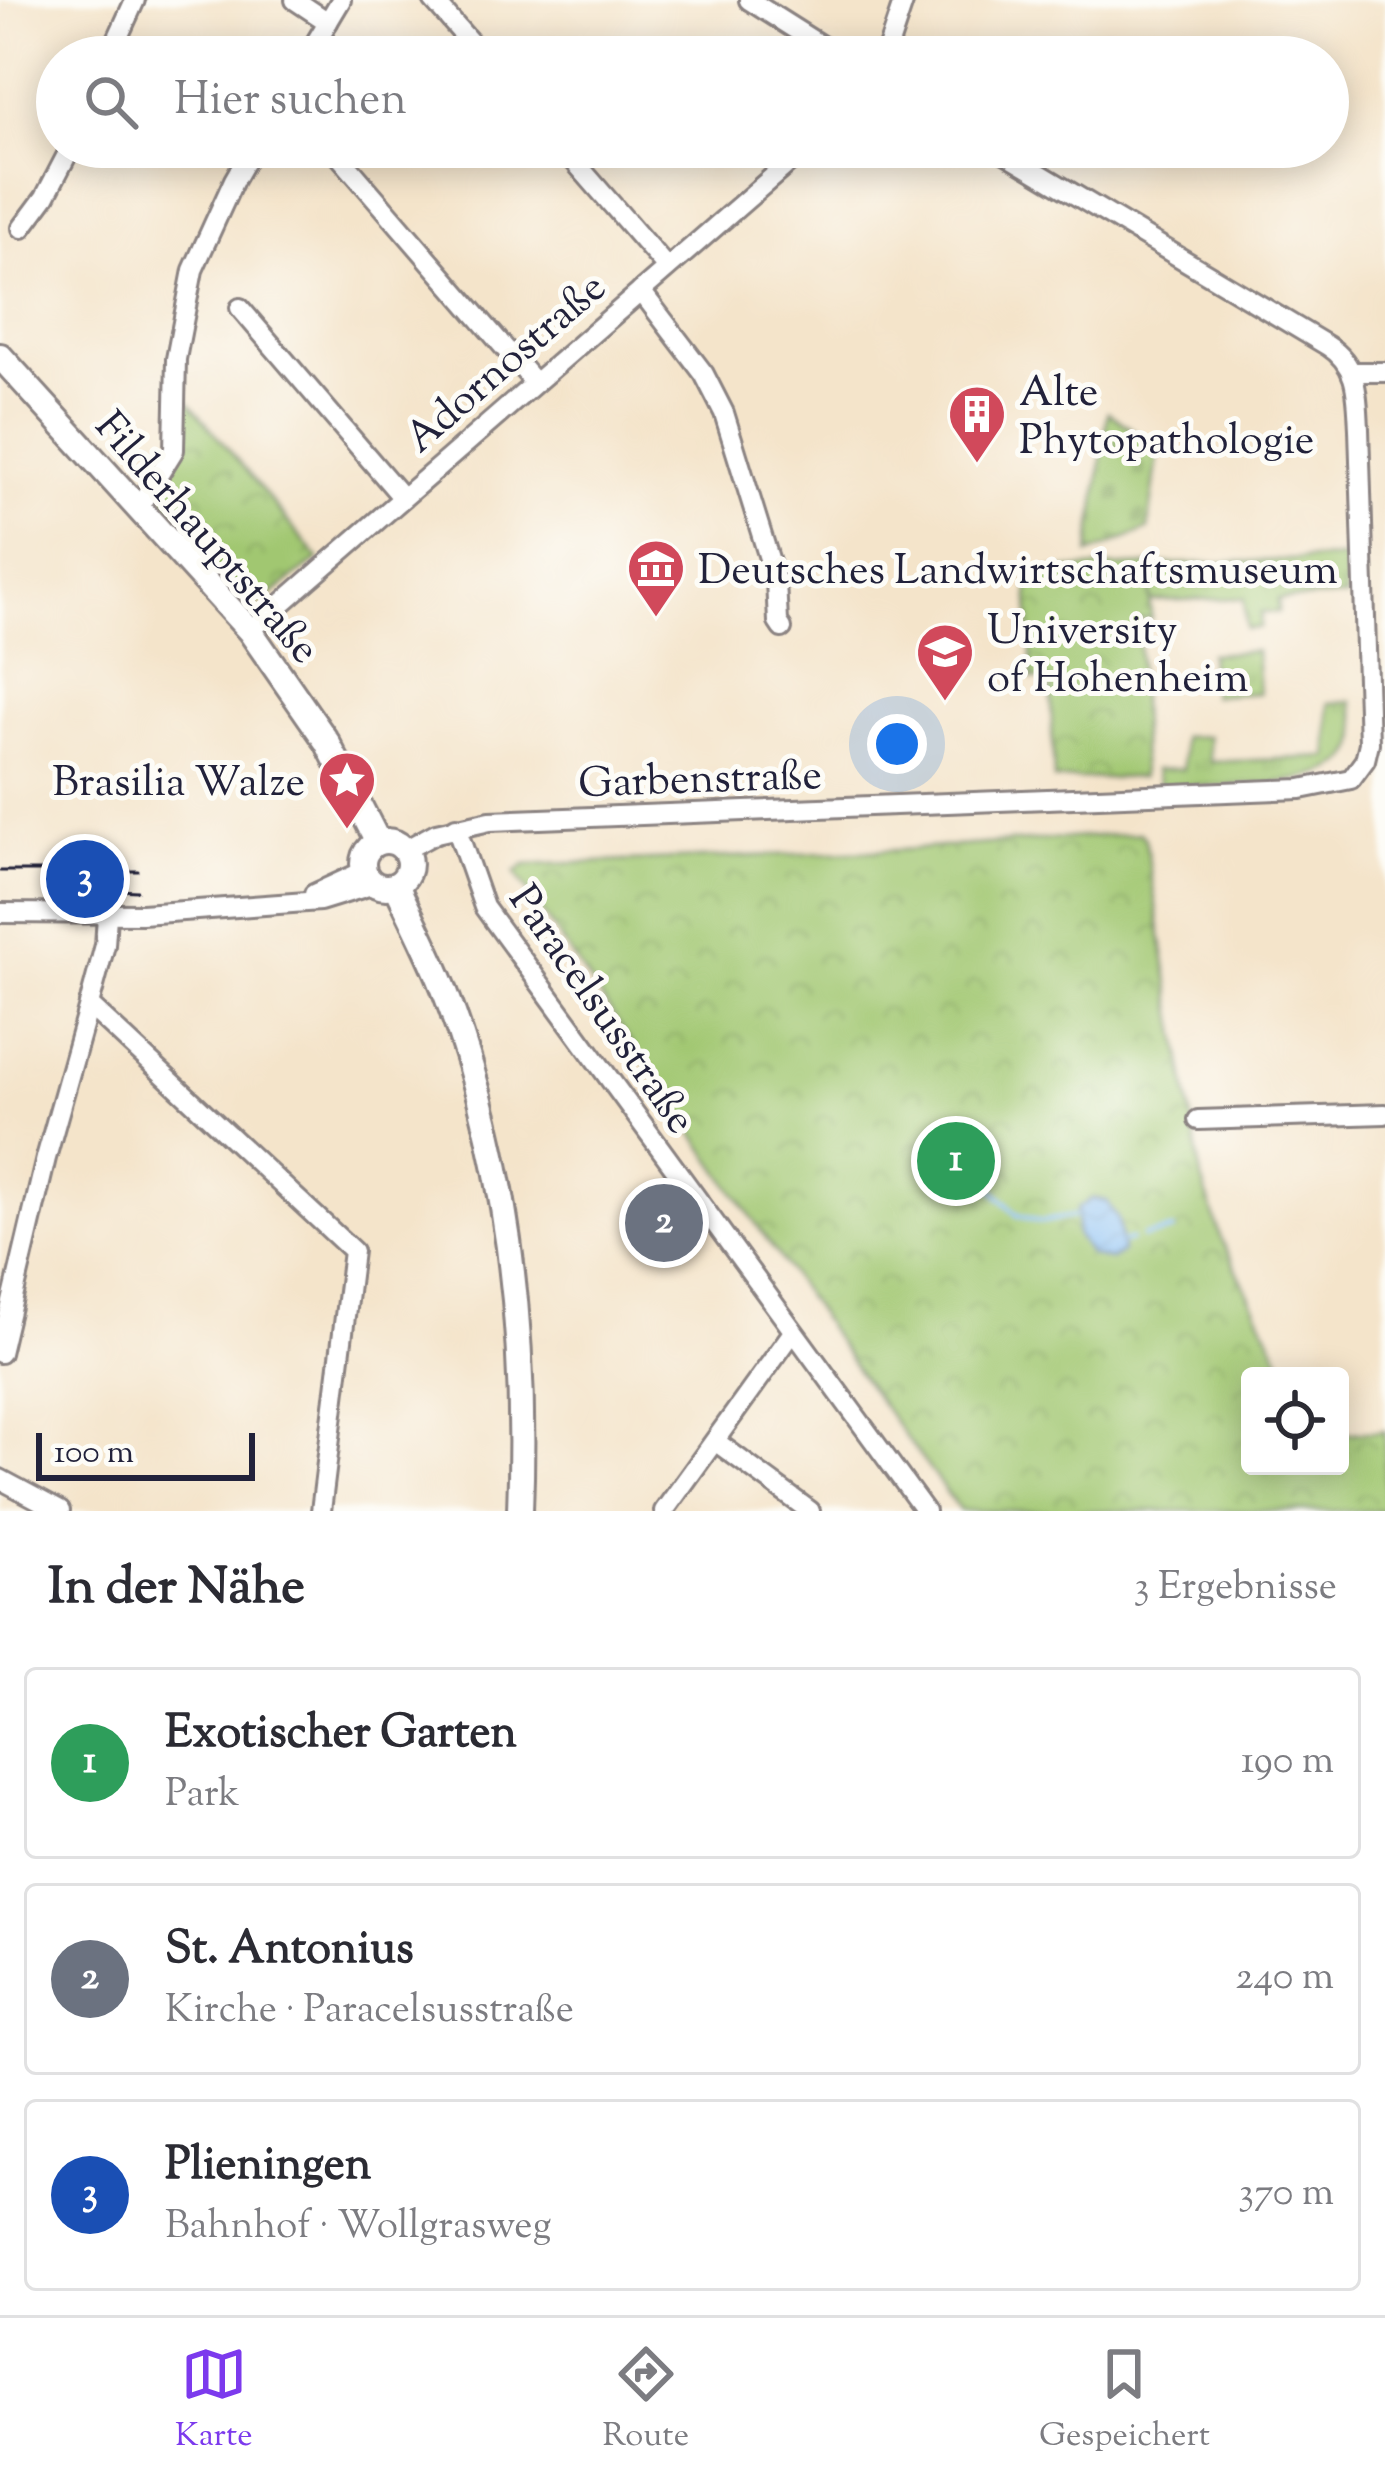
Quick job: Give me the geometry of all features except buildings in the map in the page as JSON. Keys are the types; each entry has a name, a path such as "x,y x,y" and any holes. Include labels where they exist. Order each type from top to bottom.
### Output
{"main road":[{"name":"Filderhauptstraße","path":"0,356 250,631 327,742 378,842"},
{"path":"378,880 410,865 405,850 392,841 378,842 367,850 378,880 448,998 495,1160 518,1306 520,1511"}],"street":[{"path":"119,36 135,0"},
{"path":"295,0 328,22"},
{"path":"320,36 341,0"},
{"path":"434,0 465,36"},
{"path":"749,0 806,36"},
{"path":"892,36 904,0"},
{"path":"22,228 60,168"},
{"path":"138,508 174,450 176,359 193,270 241,168"},
{"path":"350,168 534,382"},
{"path":"580,168 667,268"},
{"name":"Adornostraße","path":"250,631 783,168"},
{"path":"1030,168 1328,346 1343,356 1353,372 1385,372"},
{"path":"641,291 704,374 724,412 776,581 782,628"},
{"path":"240,308 402,496"},
{"name":"Garbenstraße","path":"405,850 456,827 490,821 1341,784 1359,773 1369,743 1353,372"},
{"name":"Paracelsusstraße","path":"456,827 484,907 925,1511"},
{"path":"0,913 107,916 293,902 378,880"},
{"path":"0,1353 46,1158 105,945 107,916"},
{"path":"89,1005 352,1251 321,1511"},
{"path":"1198,1120 1385,1114"},
{"path":"664,1511 793,1331"},
{"path":"715,1441 810,1511"},
{"path":"0,1479 59,1511"}],"green space":[{"path":"185,397 319,559 255,607 162,513"},
{"path":"1108,412 1159,449 1148,530 1089,554"},
{"path":"1345,558 1346,597 1278,600 1278,612 1261,613 1260,628 1246,629 1244,598 1150,601 1149,565"},
{"path":"1149,565 1151,619 1138,620 1142,777 1054,780 1050,679 1032,679 1028,571"},
{"path":"1256,651 1259,693 1212,696 1209,654"},
{"path":"1352,701 1356,747 1345,762 1325,773 1268,783 1160,786 1155,770 1183,769 1182,737 1208,736 1210,762 1329,757 1329,703"},
{"path":"1140,833 1145,839 1202,1179 1220,1236 1285,1367 1241,1367 1241,1475 1349,1475 1349,1433 1385,1431 1385,1511 960,1511 862,1378 515,873 525,865 901,850"}],"water":[{"path":"1092,1199 1106,1201 1118,1220 1122,1252 1110,1260 1090,1255 1077,1235 1077,1209"}],"waterway":[{"path":"941,1147 970,1165 1017,1215 1040,1222 1075,1216"},
{"path":"1143,1237 1173,1230"},
{"path":"1123,1242 1131,1240"}],"tram line":[{"path":"0,871 138,871"},
{"path":"60,887 137,891"}],"place":[{"name":"Alte Phytopathologie","path":"977,465"},
{"name":"Deutsches Landwirtschaftsmuseum","path":"656,619"},
{"name":"University of Hohenheim","path":"945,703"},
{"name":"Brasilia Walze","path":"347,831"},
{"name":"Plieningen","path":"85,879"},
{"name":"Exotischer Garten","path":"956,1161"},
{"name":"St. Antonius","path":"664,1223"}]}
